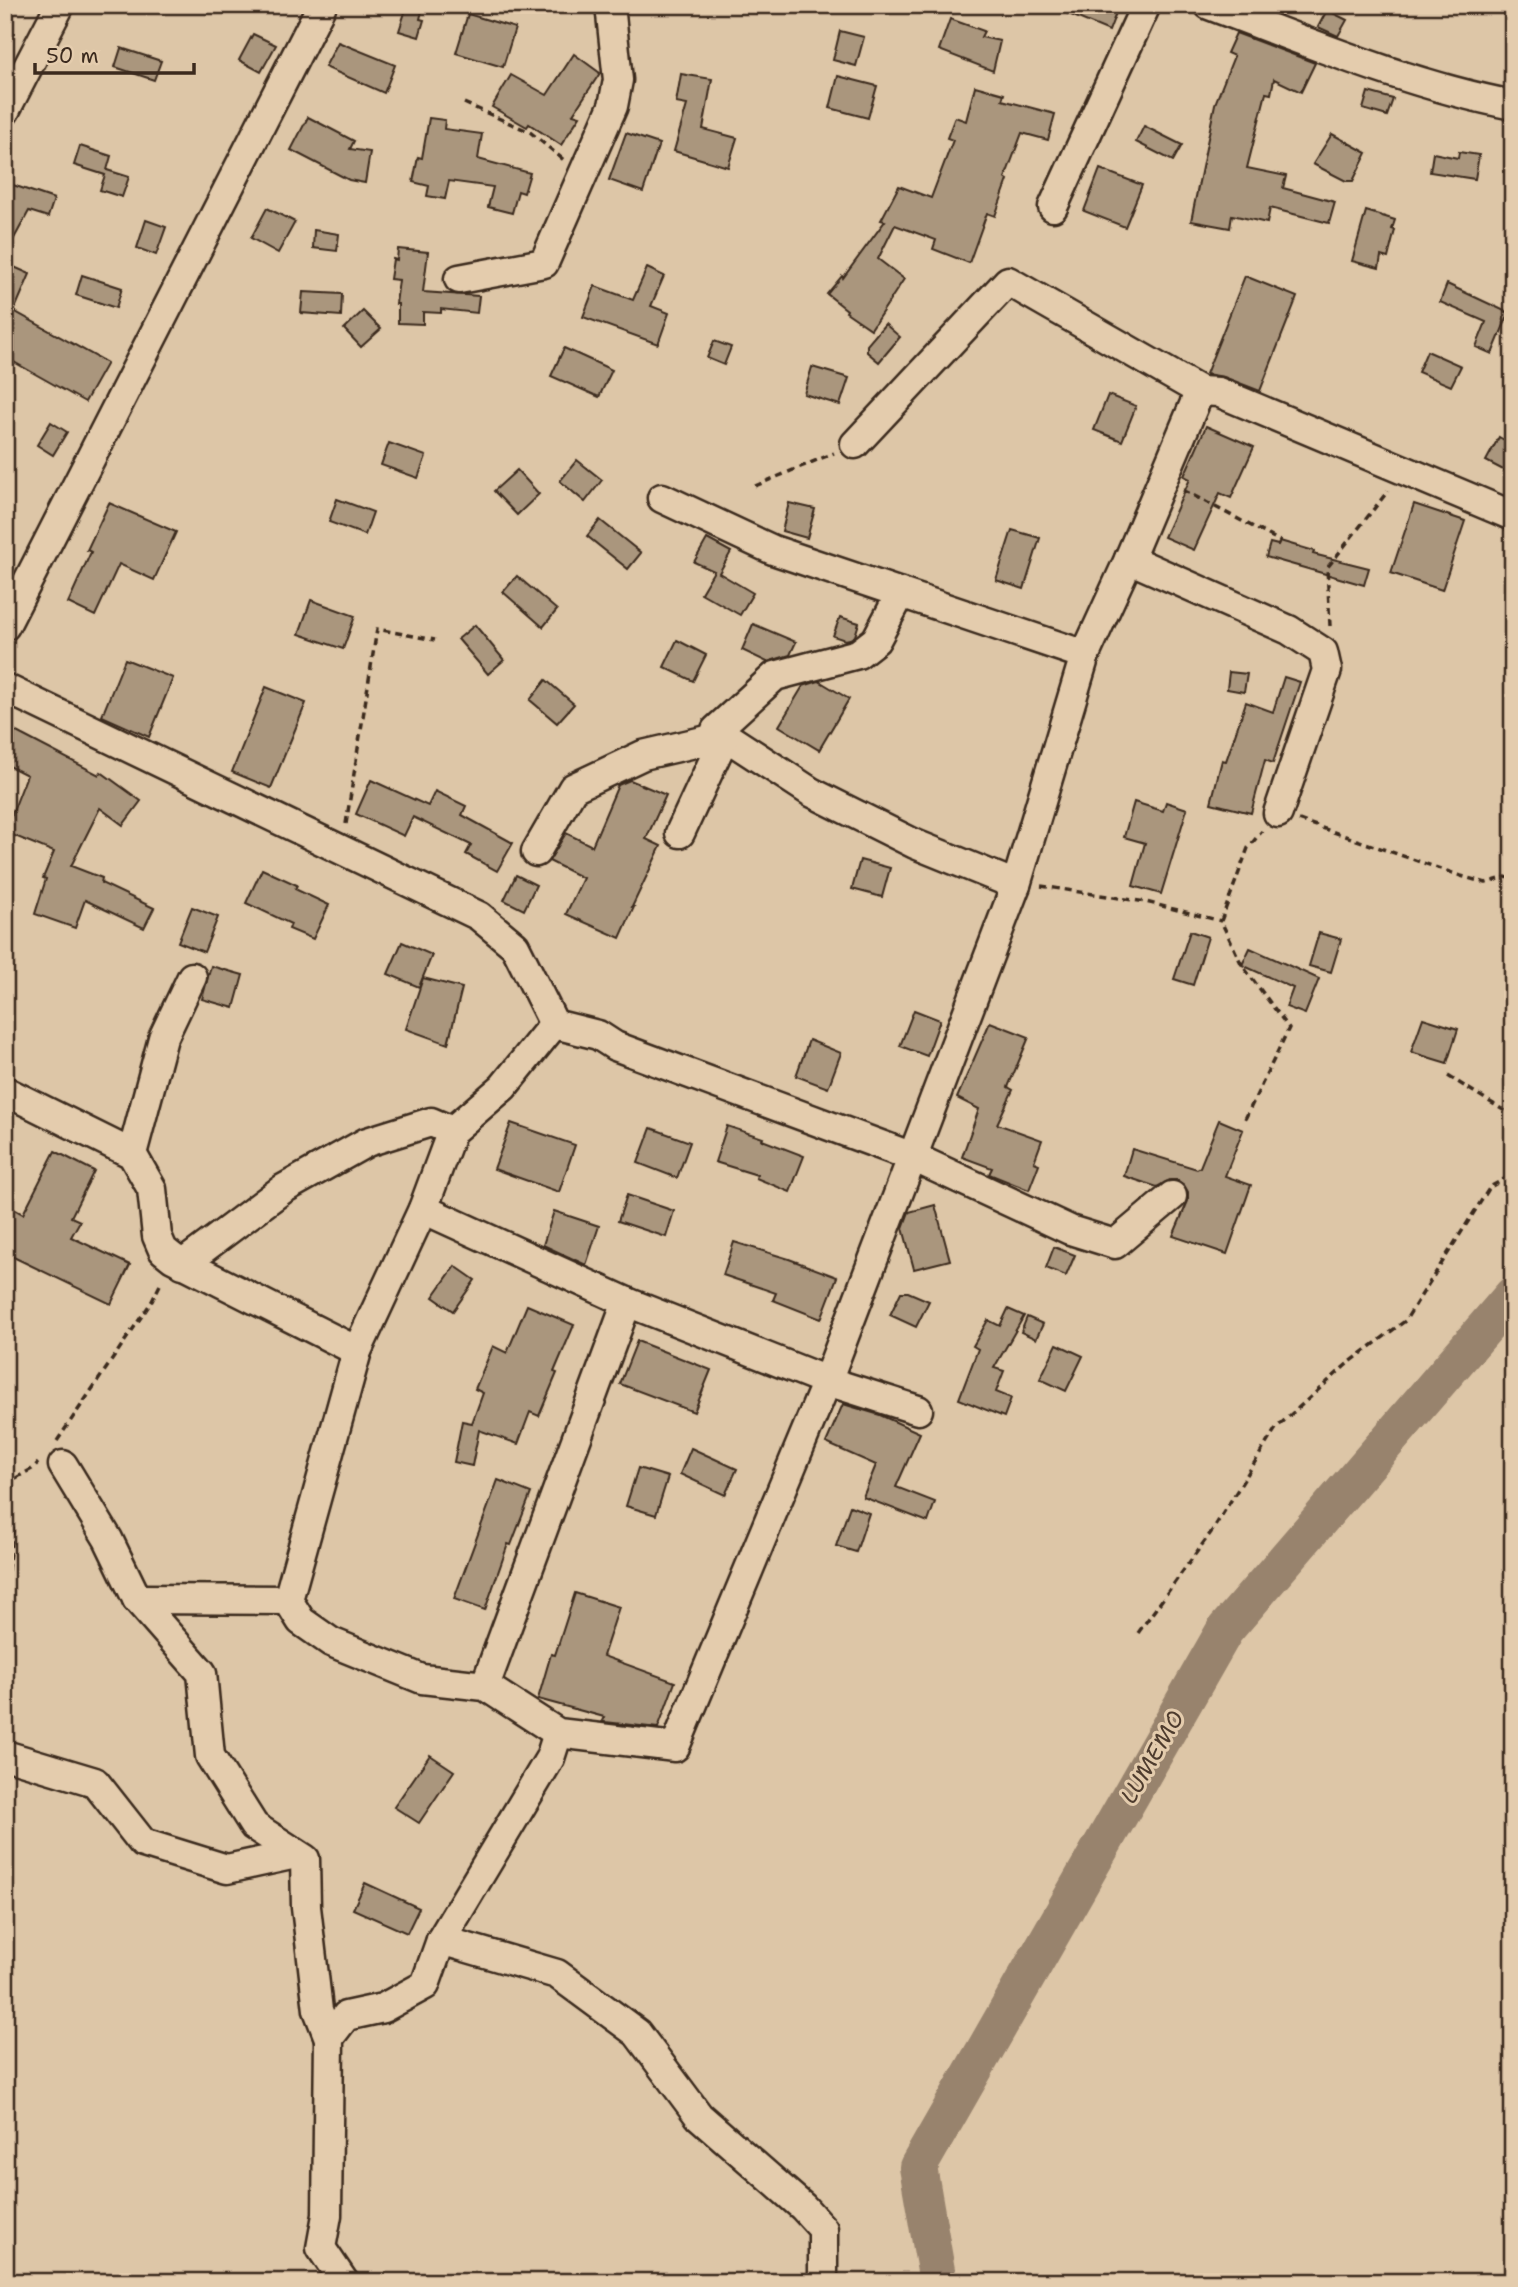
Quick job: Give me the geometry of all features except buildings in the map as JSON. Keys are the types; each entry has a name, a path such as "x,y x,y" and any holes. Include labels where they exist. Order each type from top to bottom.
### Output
{"street":[{"path":"5,111 60,5"},
{"path":"5,626 322,5"},
{"path":"459,279 544,263 613,106 618,80 610,5"},
{"path":"1053,207 1146,5"},
{"path":"1209,5 1312,44 1465,96 1513,105"},
{"path":"855,444 1008,281 1200,391 1218,392 1513,516"},
{"path":"554,1024 503,1087 452,1131 424,1209 358,1351 288,1600 301,1621 331,1642 422,1679 485,1685 558,1733 675,1747 827,1381 1016,883 1085,655 1200,391"},
{"path":"662,498 773,550 1085,655"},
{"path":"1129,559 1289,630 1323,652 1327,670 1278,813"},
{"path":"901,593 876,640 858,654 775,676 716,730 811,792 915,844 1016,883"},
{"path":"5,688 479,916 515,946 554,1024 598,1035 615,1046 913,1157 1070,1230 1115,1244 1172,1196"},
{"path":"680,833 725,736"},
{"path":"536,852 573,788 643,755 725,736"},
{"path":"132,1154 163,1038 192,977"},
{"path":"5,1091 132,1154 152,1189 157,1236 163,1250 178,1261 358,1351"},
{"path":"178,1261 283,1189 367,1142 431,1122 452,1131"},
{"path":"424,1209 627,1302 827,1381 918,1410"},
{"path":"485,1685 627,1302"},
{"path":"52,1457 108,1539 137,1599 202,1673 209,1756 254,1826 305,1859 306,1908 318,2010 329,2038 327,2215 321,2248 344,2282"},
{"path":"137,1599 288,1600"},
{"path":"329,2038 346,2016 383,2008 425,1985 441,1941 550,1758 558,1733"},
{"path":"5,1755 95,1782 143,1843 227,1869 296,1854"},
{"path":"441,1941 557,1974 637,2033 699,2116 803,2207 823,2229 822,2282"}],"path":[{"path":"464,103 530,132 582,176"},
{"path":"755,486 855,444"},
{"path":"1330,629 1326,568 1404,470"},
{"path":"1163,479 1280,541"},
{"path":"341,850 377,629 435,640"},
{"path":"1245,1119 1289,1028 1242,965 1221,921 1248,848 1278,813 1461,876 1486,883 1506,877 1513,880"},
{"path":"1016,883 1146,902 1221,921"},
{"path":"1448,1076 1513,1116"},
{"path":"1138,1633 1212,1531 1276,1428 1346,1366 1405,1321 1490,1187 1513,1174"},
{"path":"5,1484 52,1457 178,1261"},
{"path":"5,1519 13,1529 5,1593"}],"waterway":[{"name":"LUMEMO","path":"938,2282 918,2167 1225,1630 1513,1295"}]}
